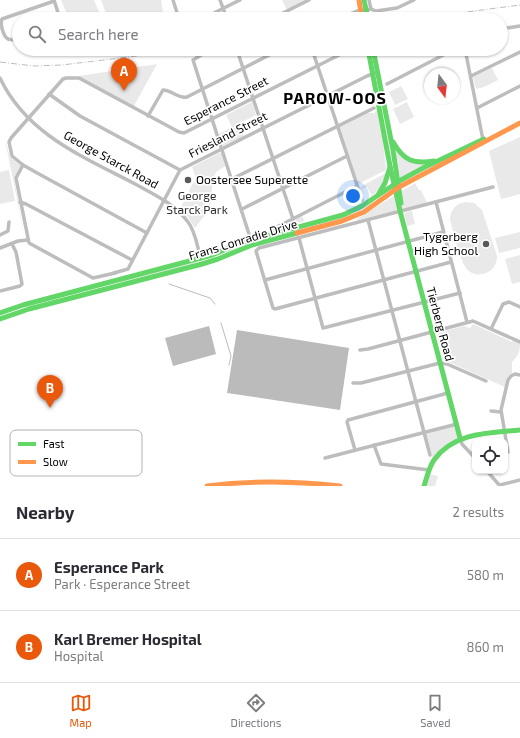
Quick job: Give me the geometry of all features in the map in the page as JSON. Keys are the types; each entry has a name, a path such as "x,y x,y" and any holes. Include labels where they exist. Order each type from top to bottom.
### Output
{"main road":[{"path":"359,0 361,12"},
{"path":"364,0 367,12"},
{"name":"Tierberg Road","path":"370,56 390,136 401,212 408,242 460,438"},
{"name":"Tierberg Road","path":"374,56 390,166 397,186"},
{"name":"Frans Conradie Drive","path":"0,319 201,261 251,240 343,215 520,120"},
{"name":"Frans Conradie Drive","path":"0,313 31,303 201,261 218,259 252,245 350,218 364,212 397,186 440,159 520,124"},
{"path":"390,136 398,151 409,160 421,162 440,159"},
{"path":"376,197 385,183 390,166"},
{"path":"424,486 429,470 441,451 460,438 520,430"},
{"path":"207,486 250,481 290,482 340,486"},
{"path":"233,486 290,482"}],"street":[{"path":"173,0 177,12"},
{"path":"220,0 224,12"},
{"path":"215,12 240,0"},
{"path":"285,12 309,0"},
{"path":"369,0 371,9"},
{"path":"357,12 371,9 376,11 394,9 414,0"},
{"path":"22,12 54,1 58,12"},
{"path":"12,16 2,19 1,24 6,37 12,40"},
{"path":"508,28 520,26"},
{"path":"471,76 520,52"},
{"path":"199,56 192,60 249,234"},
{"path":"238,56 293,219"},
{"path":"148,116 163,90 182,98 187,97 268,56"},
{"path":"314,56 362,200"},
{"name":"Esperance Street","path":"49,94 60,81 66,78 79,78 148,116 183,133 336,56"},
{"path":"387,84 441,56"},
{"path":"467,56 483,140"},
{"name":"Friesland Street","path":"131,262 180,170 375,72"},
{"name":"George Starck Road","path":"0,78 16,105 28,119 44,133 61,144 165,200 178,210 189,223 195,235 201,261"},
{"path":"477,108 520,86"},
{"path":"147,233 23,165 12,156 9,140 49,94 80,116 180,170"},
{"path":"232,179 374,108"},
{"path":"242,209 347,156"},
{"path":"20,202 131,262 126,269 93,278 29,243 20,202 16,178 23,165"},
{"path":"271,230 357,186"},
{"path":"452,262 276,309 274,308 264,280 256,251 258,249 493,187"},
{"path":"436,202 467,322"},
{"path":"368,220 430,455"},
{"path":"0,235 8,231 8,222"},
{"path":"264,280 444,232"},
{"path":"299,238 322,326 325,328 460,293"},
{"path":"0,248 28,240"},
{"path":"0,291 22,284 16,252 12,244"},
{"path":"492,329 503,304 509,302 520,307"},
{"path":"360,350 474,321 520,342"},
{"path":"353,383 361,383 440,363 447,364 486,381"},
{"path":"506,438 501,412 509,378 515,374 520,375"},
{"path":"355,450 347,422 349,419 448,393"},
{"path":"491,411 501,412"},
{"path":"325,458 456,424"},
{"path":"460,438 462,444 472,455"},
{"path":"374,445 380,464 429,470"},
{"path":"490,474 500,486 520,480"}],"green space":[{"path":"61,0 94,0 99,12 66,12"},
{"path":"101,0 161,0 163,12 105,12"},
{"path":"282,0 305,0 287,10"},
{"path":"157,64 134,106 79,77 79,76"},
{"path":"492,68 498,80 476,89 473,77"},
{"path":"401,86 408,99 395,105 389,92"},
{"path":"252,102 256,115 238,124 244,136 223,146 219,134 232,127 226,115"},
{"path":"407,102 414,117 400,124 393,109"},
{"path":"377,110 383,140 386,170 358,184 339,127 366,113 374,113"},
{"path":"520,137 520,194 501,199 489,151"},
{"path":"5,140 10,157 21,166 14,178 25,239"},
{"path":"396,152 400,155 427,163 400,178"},
{"name":"George Starck Park","path":"221,153 225,166 216,172 213,179 210,208 195,228 181,207 193,183 197,181 192,167"},
{"path":"9,170 15,201 0,204 0,172"},
{"path":"386,173 381,187 372,196 367,187 362,189 364,194 362,194 360,188 362,186"},
{"path":"415,183 419,190 421,190 427,203 357,219"},
{"path":"380,199 363,210 344,218 206,259 242,245 334,220"},
{"path":"466,202 474,203 482,210 497,256 496,262 491,270 483,274 472,273 464,264 450,220 452,210 457,205"},
{"path":"412,211 415,224 407,226 404,213"},
{"path":"302,216 305,221 279,228"},
{"path":"520,232 520,248 499,253 495,238"},
{"path":"520,255 520,282 512,284 505,259"},
{"path":"196,262 197,263 117,283 117,282"},
{"path":"473,324 512,342 513,340 520,343 518,354 512,362 512,373 507,378 505,387 444,360 437,333 464,326 470,328"},
{"path":"453,426 458,436 456,439 448,443 433,459 426,434"},
{"path":"430,474 438,476 435,486 425,486"}],"shaded area":[{"path":"209,326 216,354 173,366 165,338"},
{"path":"237,330 349,348 340,410 227,393"}],"waterway":[{"path":"169,284 210,298 215,304"},
{"path":"221,323 231,356 229,365"}],"railway":[{"path":"466,12 520,5"},
{"path":"0,62 34,66 62,65 137,56"}],"traffic: fast":[{"path":"364,0 367,12"},
{"path":"369,56 400,211 460,438"},
{"path":"374,56 393,150 401,203"},
{"path":"0,313 23,305 212,255 243,242 343,215 362,206 401,180 425,167 484,139"},
{"path":"393,142 401,153 410,160 420,162 434,161"},
{"path":"378,195 385,183 390,167"},
{"path":"0,319 29,309 202,264 252,245 297,233"},
{"path":"424,486 429,469 434,460 442,451 452,444 462,439 485,433 520,430"}],"traffic: slow":[{"path":"359,0 361,12"},
{"path":"297,233 342,221 364,212 399,187 520,123"},
{"path":"207,486 274,482 340,486"}],"place":[{"name":"Esperance Park","path":"124,91"},
{"name":"Oostersee Superette","path":"188,180"},
{"name":"Tygerberg High School","path":"486,244"},
{"name":"Karl Bremer Hospital","path":"50,408"}],"district":[{"name":"PAROW-OOS","path":"335,98"}]}
